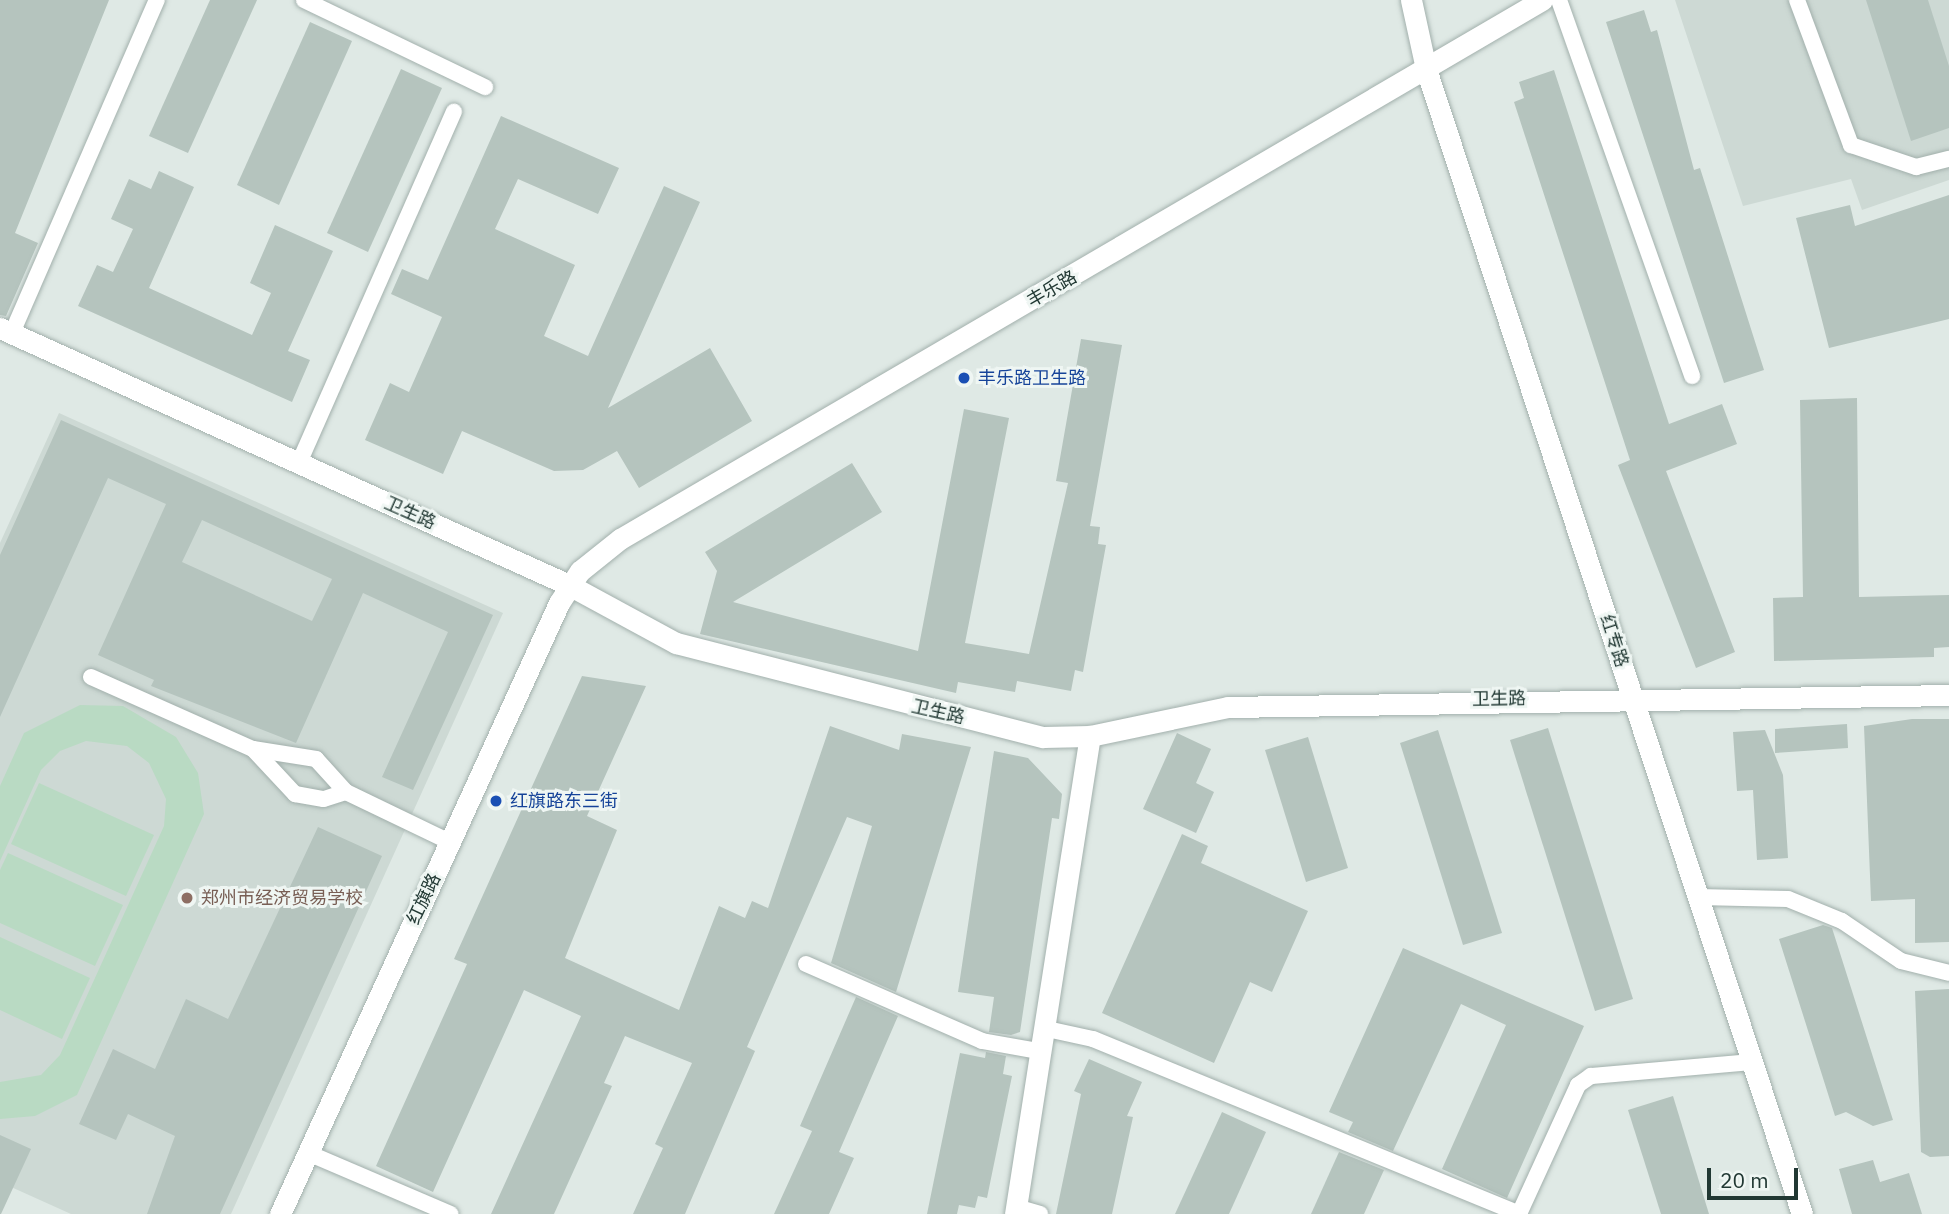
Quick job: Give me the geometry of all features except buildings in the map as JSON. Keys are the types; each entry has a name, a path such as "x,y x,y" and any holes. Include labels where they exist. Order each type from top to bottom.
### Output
{"street":[{"name":"红专路","path":"1411,0 1426,69 1802,1214"},
{"name":"丰乐路","path":"569,585 620,539 1542,0"},
{"name":"卫生路","path":"6,330 569,585 648,631 765,670 1043,737 1090,736 1228,707 1633,698 1949,695"},
{"name":"红旗路","path":"280,1214 569,585"},
{"path":"1016,1210 1047,1029 1090,736"}],"lane":[{"path":"6,330 157,0"},
{"path":"304,0 485,87"},
{"path":"1559,0 1692,376"},
{"path":"1797,0 1851,145 1916,167 1949,159"},
{"path":"299,463 454,112"},
{"path":"91,677 253,750 316,759 346,792 450,842"},
{"path":"253,750 295,794 324,799 346,792"},
{"path":"1698,897 1788,899 1842,921 1901,961 1949,973"},
{"path":"806,964 982,1041 1043,1052"},
{"path":"1047,1029 1093,1039 1519,1214 1578,1085 1591,1076 1752,1062"},
{"path":"308,1153 450,1214"},
{"path":"1016,1210 1040,1214"}],"shaded area":[{"path":"1675,0 1949,0 1949,180 1862,210 1851,179 1743,206"},
{"name":"郑州市经济贸易学校","path":"59,413 503,613 231,1214 71,1214 0,1182 0,543"}],"green space":[{"path":"80,705 123,706 176,737 198,773 204,814 77,1095 35,1116 0,1119 0,1082 41,1075 60,1055 164,826 166,799 149,763 127,746 86,741 60,751 41,770 0,861 0,786 24,733"},
{"path":"39,783 154,835 126,896 11,844"},
{"path":"8,853 123,905 95,966 0,923 0,870"},
{"path":"0,937 90,978 62,1039 0,1010"}],"place":[{"name":"丰乐路卫生路","path":"964,378"},
{"name":"红旗路东三街","path":"496,801"},
{"name":"郑州市经济贸易学校","path":"187,898"}]}
